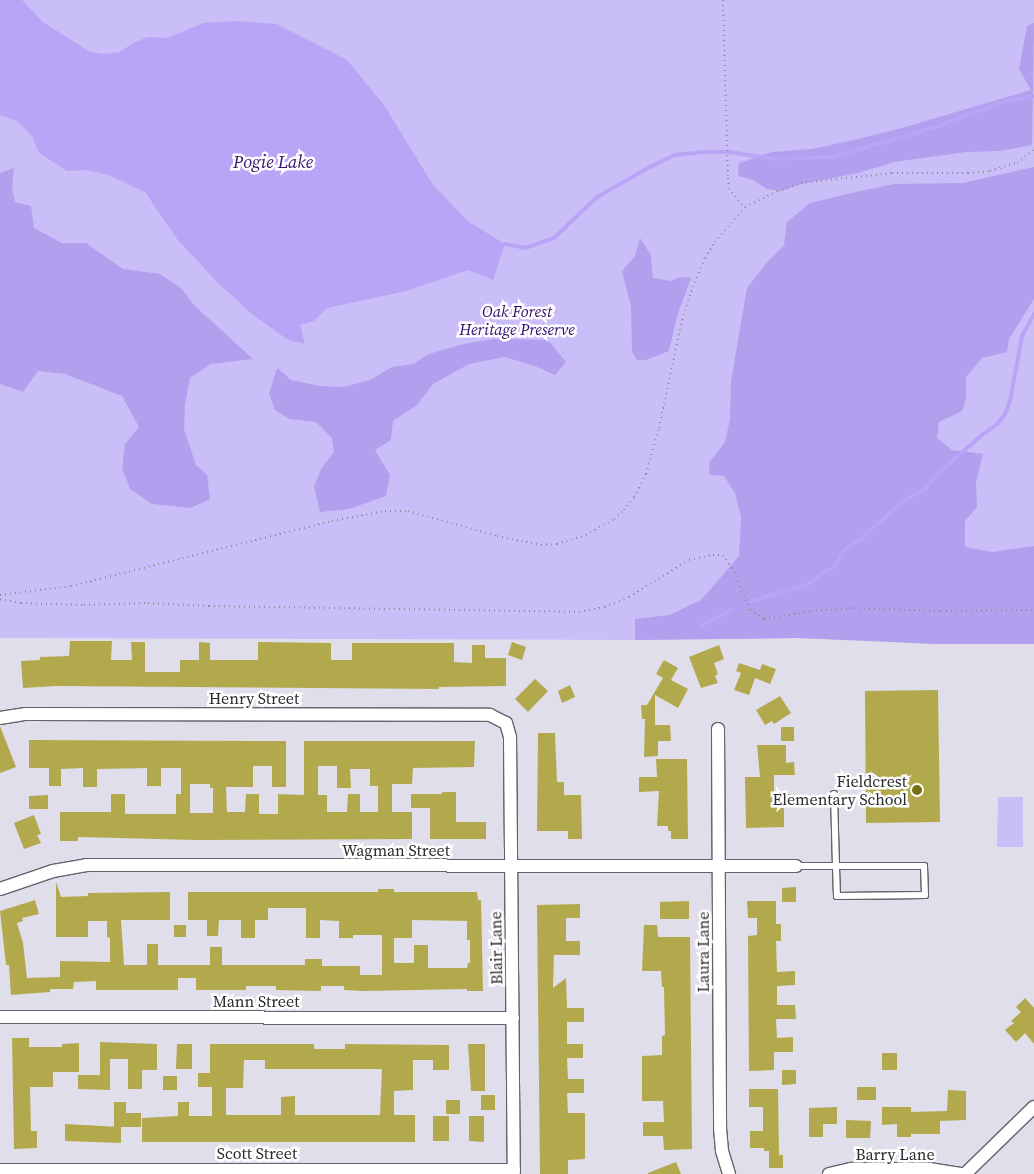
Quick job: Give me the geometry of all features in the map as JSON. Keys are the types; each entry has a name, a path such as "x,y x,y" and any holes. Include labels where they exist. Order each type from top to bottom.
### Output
{"street":[{"name":"Henry Street","path":"0,718 26,714 490,715 506,722"},
{"name":"Blair Lane","path":"506,722 510,737 514,1172"},
{"name":"Laura Lane","path":"718,729 720,1128 722,1151 728,1174"},
{"name":"Wagman Street","path":"0,889 53,871 86,865 796,866"},
{"name":"Mann Street","path":"0,1017 512,1018"},
{"path":"965,1174 1034,1107"},
{"name":"Barry Lane","path":"829,1174 851,1169 929,1169 961,1174"},
{"name":"Scott Street","path":"0,1170 514,1172"}],"lane":[{"path":"796,866 836,866 924,866 925,895 837,896 836,866 834,794"}],"path":[{"path":"724,0 728,169 730,188 744,207"},
{"path":"0,595 71,586 332,521 385,511 408,510 497,536 540,545 557,544 586,535 614,519 624,510 634,497 646,474 659,428 682,320 693,287 705,258 715,242 744,207 778,191 802,183 884,174 990,171 1017,163 1034,150"},
{"path":"0,599 21,603 84,605 148,603 209,606 579,612 605,607 629,597 689,560 723,555 734,572 750,610 764,619 811,611 854,608 1034,610"}],"green space":[{"name":"Oak Forest Heritage Preserve","path":"0,0 1034,0 1034,635 853,640 799,638 635,640 0,638"},
{"path":"998,797 1023,797 1023,847 997,847"}],"shaded area":[{"path":"1034,23 1032,145 1001,151 966,152 894,162 858,173 797,185 782,191 767,189 753,180 738,176 739,163 772,152 812,149 854,140 902,128 1031,90 1019,69 1027,26"},
{"path":"1034,167 1034,299 1009,339 1007,352 982,358 966,377 966,399 962,411 939,422 937,438 952,450 983,454 976,482 977,507 965,521 965,547 992,552 1034,546 1034,644 935,644 799,638 635,640 635,619 670,615 701,600 739,556 741,517 735,493 724,476 710,475 709,463 725,442 730,419 731,381 747,288 768,261 784,245 787,222 810,203 856,192 894,184 963,183"},
{"path":"14,168 12,188 15,202 31,206 34,228 62,243 86,243 123,269 160,274 181,288 194,305 253,359 211,364 190,378 185,405 184,429 196,465 207,475 210,499 191,508 152,504 130,489 122,468 125,444 139,427 122,396 65,374 38,371 23,392 0,384 0,173"},
{"path":"640,238 651,255 653,278 671,281 680,277 691,278 677,316 669,351 646,360 637,360 632,352 631,307 622,271 635,256"},
{"path":"494,339 548,340 566,362 555,375 535,366 504,357 469,364 433,384 417,405 393,421 391,440 375,450 390,475 386,496 349,509 320,512 314,487 321,469 334,452 332,438 316,422 289,419 275,410 269,394 277,368 291,380 320,386 343,387 370,380 392,367 413,364 429,354 463,344"}],"water":[{"name":"Pogie Lake","path":"0,0 22,0 43,22 90,52 104,54 120,52 133,43 148,37 168,38 203,23 236,21 277,24 347,60 384,105 433,185 469,222 505,244 493,280 468,270 406,291 327,308 314,321 300,325 305,344 288,340 252,314 218,283 177,239 145,192 108,175 87,170 67,171 39,153 32,136 17,121 0,115"}],"building":[{"path":"70,641 112,641 111,660 132,660 131,642 145,642 145,672 180,672 180,660 199,660 199,642 210,643 210,660 258,660 258,642 331,643 331,660 352,660 352,643 454,643 454,662 472,663 472,645 485,645 485,658 506,658 506,686 439,687 439,689 56,686 23,688 21,661 40,660 40,657 69,656"},
{"path":"512,642 526,647 522,660 508,655"},
{"path":"719,645 724,659 714,663 718,674 715,676 718,683 701,688 689,657"},
{"path":"664,660 678,668 671,680 688,689 678,708 655,695 655,725 670,725 671,741 658,741 658,756 644,757 645,719 642,719 641,705 647,705 663,678 656,674"},
{"path":"739,663 760,670 762,664 776,669 770,684 755,678 749,695 734,690 741,673 736,671"},
{"path":"535,679 548,691 528,712 515,699"},
{"path":"570,685 575,697 562,703 558,691"},
{"name":"Fieldcrest Elementary School","path":"938,690 940,822 866,823 865,691"},
{"path":"780,696 791,713 774,724 772,721 765,725 756,710"},
{"path":"0,726 16,767 0,773"},
{"path":"781,727 794,727 794,741 781,741"},
{"path":"538,733 555,733 557,782 564,782 564,795 581,795 582,839 568,839 568,831 537,831"},
{"path":"29,740 286,741 286,787 272,787 272,766 253,766 253,787 226,787 227,812 245,812 246,794 259,794 259,814 278,814 278,794 304,795 304,741 475,741 474,767 413,768 412,784 392,784 392,812 412,812 412,839 195,840 78,837 78,841 60,841 60,812 111,812 111,794 125,794 125,814 176,814 176,794 181,794 181,768 161,768 161,786 147,786 147,768 97,769 97,787 83,787 83,768 61,769 61,786 49,786 49,768 29,768","holes":["318,766 337,766 337,788 351,788 350,769 370,769 370,786 378,786 378,812 360,812 360,794 348,794 347,812 327,812 327,795 318,795","190,784 210,784 210,788 213,788 213,813 190,813"]},
{"path":"757,745 786,745 786,763 794,762 795,775 774,775 774,795 791,794 791,806 784,807 784,827 746,828 745,777 760,777"},
{"path":"656,759 687,759 688,839 671,839 671,831 668,831 668,826 657,826 659,791 639,792 639,777 657,777"},
{"path":"442,792 456,792 456,822 486,822 486,839 430,839 430,808 411,808 411,794 442,794"},
{"path":"48,795 48,809 29,809 29,796"},
{"path":"34,815 41,834 37,835 41,843 24,849 14,823"},
{"path":"56,882 61,897 88,896 88,893 170,892 170,920 121,920 124,965 147,965 147,944 158,944 158,965 210,965 210,947 222,947 222,965 305,965 305,959 322,959 322,966 360,966 360,975 382,975 382,935 353,935 353,938 339,938 339,921 320,920 320,938 306,938 306,908 268,908 268,920 255,920 255,938 241,938 241,920 219,920 218,936 207,936 207,920 188,920 188,892 378,892 378,889 394,889 394,892 477,892 478,900 481,900 483,991 467,991 467,989 364,991 344,990 344,986 321,986 321,991 276,990 276,986 246,986 246,990 196,990 196,978 178,978 178,990 96,990 96,981 74,982 73,989 50,989 50,992 11,995 9,965 6,965 0,911 35,900 39,914 22,918 23,921 17,923 23,943 27,978 60,977 60,961 110,962 110,938 107,937 107,921 88,921 88,937 56,937","holes":["412,920 467,921 467,940 470,940 470,963 468,963 467,968 428,968 428,945 414,945 414,963 394,963 394,938 412,938"]},
{"path":"796,887 796,902 782,902 782,888"},
{"path":"689,901 689,919 660,919 660,902"},
{"path":"747,901 776,901 776,924 781,924 781,941 776,941 777,972 795,971 795,985 777,986 777,1005 795,1005 796,1019 776,1019 777,1038 793,1037 793,1052 774,1052 774,1070 749,1071 748,936 757,935 757,918 748,918"},
{"path":"580,904 580,918 566,918 566,941 580,941 580,955 554,955 553,988 566,978 567,1008 584,1008 584,1022 567,1022 567,1044 583,1044 583,1058 567,1058 568,1079 584,1079 584,1093 567,1093 568,1113 585,1113 585,1159 568,1160 568,1174 540,1174 537,905"},
{"path":"174,925 186,925 186,937 174,937"},
{"path":"644,925 657,925 658,937 690,937 692,1149 664,1150 663,1136 643,1136 643,1122 664,1122 663,1101 642,1101 642,1056 662,1055 662,1036 665,1035 664,987 662,987 661,971 642,971"},
{"path":"1025,998 1034,1008 1034,1044 1025,1033 1016,1042 1005,1030 1014,1023 1011,1021 1021,1012 1016,1007"},
{"path":"12,1038 29,1038 29,1047 62,1047 62,1044 79,1043 79,1072 53,1072 53,1087 30,1087 31,1131 37,1131 37,1148 14,1149"},
{"path":"100,1042 157,1044 157,1070 142,1070 142,1089 128,1089 128,1059 110,1059 110,1090 78,1089 78,1075 100,1075"},
{"path":"177,1044 192,1044 192,1069 176,1069"},
{"path":"210,1044 314,1044 314,1049 345,1049 345,1044 449,1045 449,1070 433,1070 433,1060 413,1060 413,1090 394,1091 394,1115 415,1115 415,1142 142,1142 142,1118 178,1116 178,1102 189,1102 189,1116 212,1116 212,1087 198,1087 198,1073 210,1073","holes":["244,1060 265,1060 265,1069 382,1069 380,1115 295,1115 295,1096 281,1097 281,1115 226,1115 226,1088 243,1088"]},
{"path":"468,1044 485,1044 485,1091 471,1091"},
{"path":"882,1053 897,1053 897,1070 882,1070"},
{"path":"782,1070 796,1070 796,1084 782,1085"},
{"path":"163,1076 177,1076 177,1090 163,1090"},
{"path":"857,1087 876,1087 876,1100 857,1100"},
{"path":"749,1089 778,1089 779,1155 783,1155 783,1168 769,1168 769,1151 764,1151 764,1148 750,1148 750,1131 763,1131 763,1107 749,1107"},
{"path":"948,1090 966,1091 966,1120 940,1121 940,1134 911,1134 911,1137 897,1137 897,1124 882,1125 882,1107 911,1107 911,1112 947,1111"},
{"path":"481,1095 495,1095 495,1110 481,1110"},
{"path":"446,1100 460,1100 460,1114 446,1114"},
{"path":"114,1102 126,1102 126,1113 141,1113 141,1127 114,1127"},
{"path":"837,1107 837,1124 823,1124 823,1137 809,1137 809,1108"},
{"path":"433,1116 449,1116 449,1141 433,1141"},
{"path":"469,1116 484,1116 484,1142 469,1141"},
{"path":"846,1120 871,1121 870,1138 846,1138"},
{"path":"65,1124 121,1127 121,1143 65,1141"},
{"path":"676,1162 681,1174 648,1174 648,1173"}],"waterway":[{"path":"505,244 525,248 554,238 597,197 675,155 729,152 776,159 832,157 936,127 1003,102 1034,96"},
{"path":"751,601 807,585 824,572 834,568 844,550 861,539 903,501 925,490 934,477 997,424 1005,414 1010,401 1022,336 1034,314"},
{"path":"702,625 731,610"}],"place":[{"name":"Fieldcrest Elementary School","path":"917,790"}]}
